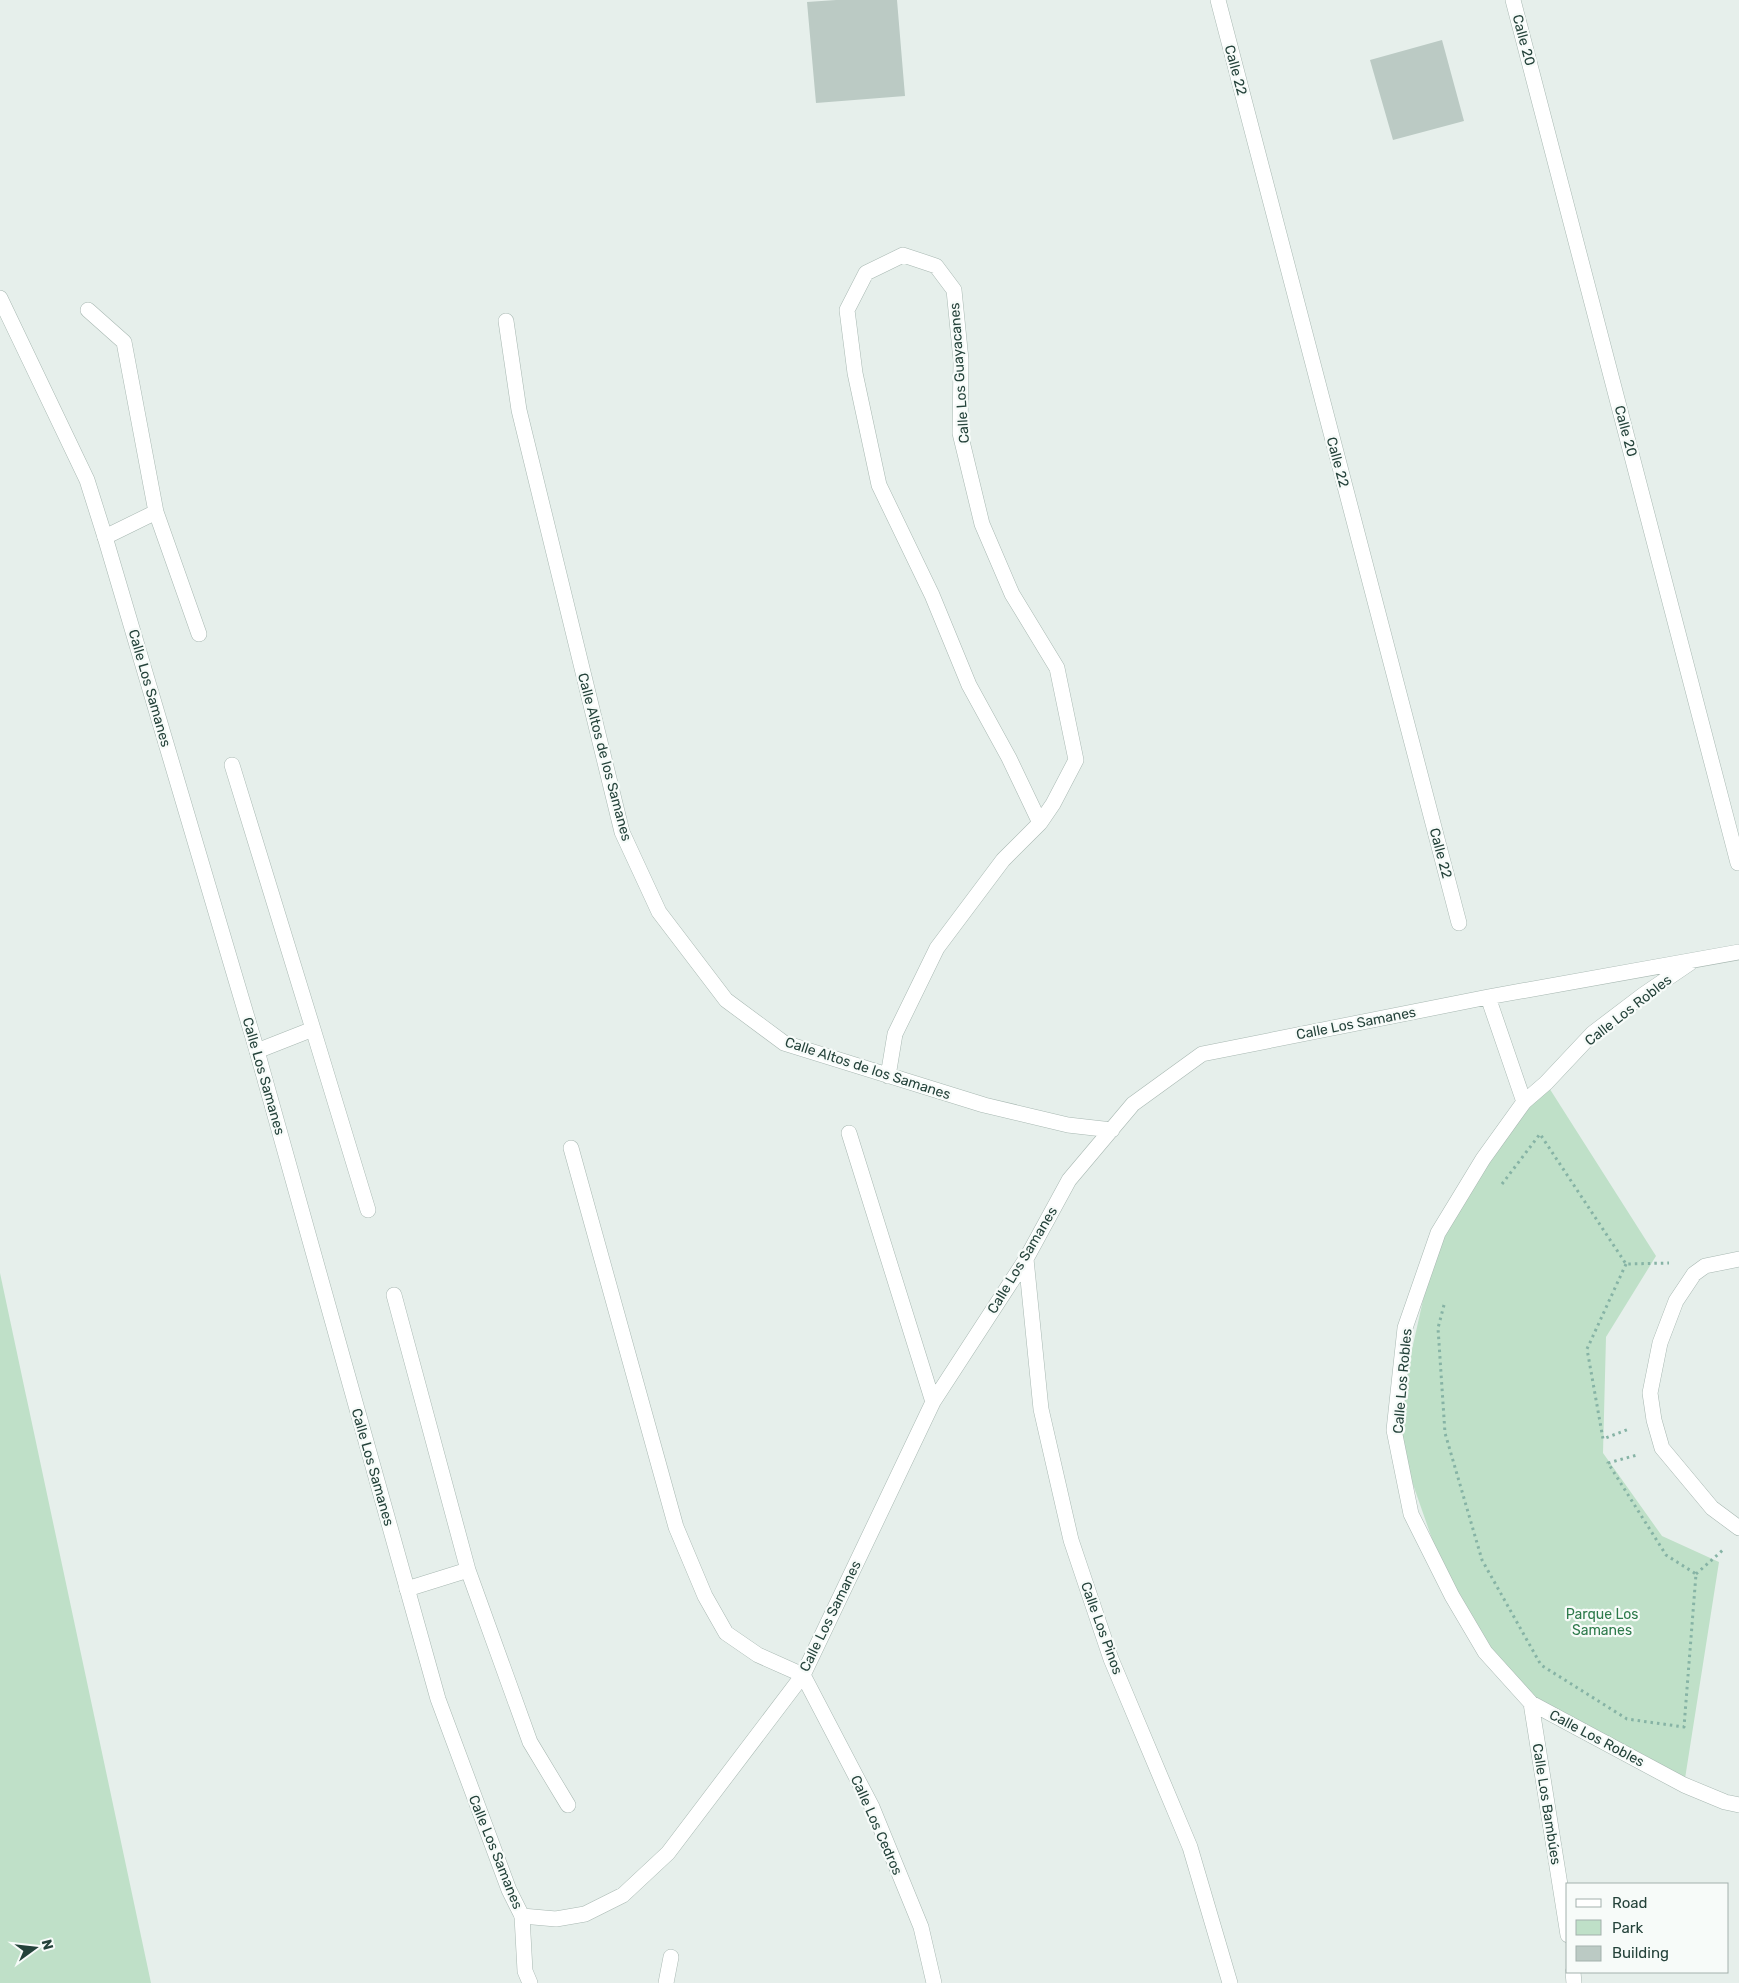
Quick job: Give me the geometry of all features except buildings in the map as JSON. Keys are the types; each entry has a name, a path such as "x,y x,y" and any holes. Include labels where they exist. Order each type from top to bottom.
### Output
{"street":[{"name":"Calle 22","path":"1218,0 1459,923"},
{"name":"Calle 20","path":"1513,0 1738,863"},
{"name":"Calle Los Guayacanes","path":"888,1076 895,1034 937,948 1003,860 1040,824 1053,804 1076,760 1057,668 1012,594 982,524 960,433 961,360 954,290 936,266 903,255 866,273 847,310 855,373 879,485 932,595 969,685 1009,758 1040,824"},
{"name":"Calle Los Samanes","path":"0,298 87,480 257,1051 438,1699 509,1890 522,1916 556,1920 585,1914 624,1895 668,1853 802,1675 933,1402 1026,1260 1069,1180 1133,1104 1202,1054 1488,997 1739,952"},
{"path":"88,310 124,342 156,512 199,634"},
{"name":"Calle Altos de los Samanes","path":"506,321 519,410 622,832 659,912 726,1000 784,1043 984,1105 1068,1125 1112,1130"},
{"path":"105,537 156,512"},
{"path":"232,765 368,1210"},
{"name":"Calle Los Robles","path":"1694,960 1643,995 1594,1033 1546,1083 1524,1102 1482,1159 1438,1233 1405,1328 1394,1430 1411,1514 1419,1531 1452,1596 1486,1652 1530,1703 1684,1785 1725,1802 1739,1805"},
{"path":"1488,997 1524,1102"},
{"path":"257,1051 313,1029"},
{"path":"849,1133 933,1402"},
{"path":"571,1148 676,1527 705,1596 726,1633 758,1655 802,1675"},
{"path":"1739,1259 1705,1266 1694,1274 1676,1301 1660,1343 1650,1393 1654,1420 1662,1448 1712,1508 1739,1528"},
{"name":"Calle Los Pinos","path":"1026,1260 1041,1409 1071,1540 1111,1659 1190,1847 1230,1983"},
{"path":"394,1295 468,1570 530,1742 568,1804"},
{"path":"407,1589 468,1570"},
{"name":"Calle Los Cedros","path":"802,1675 872,1807 921,1927 934,1983"},
{"name":"Calle Los Bambúes","path":"1530,1703 1566,1923"},
{"path":"522,1916 525,1971 530,1983"},
{"path":"666,1983 671,1957"}],"path":[{"path":"1500,1186 1540,1134 1626,1264"},
{"path":"1626,1264 1677,1262 1694,1274"},
{"path":"1626,1264 1587,1349 1603,1439 1654,1420"},
{"path":"1446,1301 1438,1328 1445,1433 1482,1560 1541,1664 1627,1719 1684,1727 1696,1574 1725,1548"},
{"path":"1662,1448 1608,1463 1666,1555 1696,1574"}],"green space":[{"name":"Parque Los Samanes","path":"1546,1083 1656,1256 1606,1337 1603,1453 1662,1536 1719,1562 1684,1785 1531,1703 1452,1596 1394,1430 1438,1233"},
{"path":"0,1273 151,1983 0,1983"}]}
